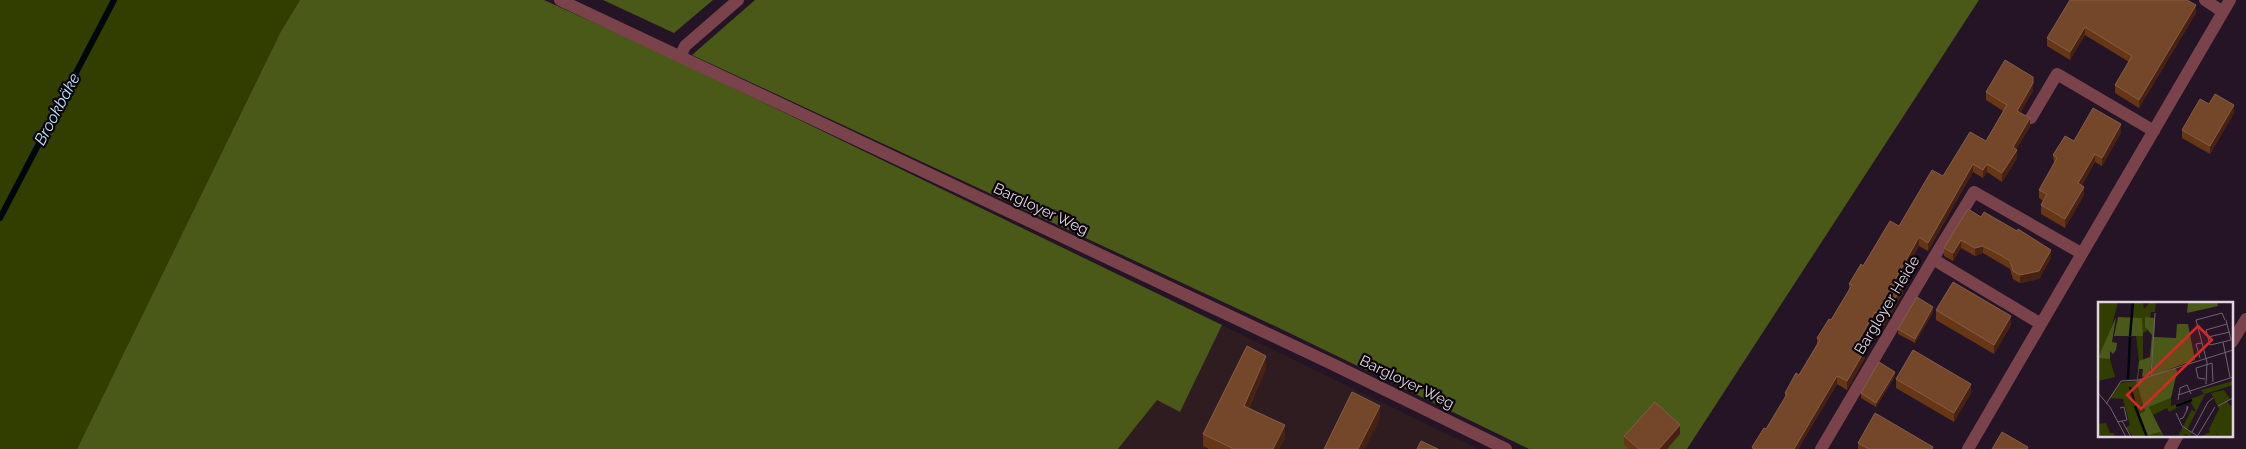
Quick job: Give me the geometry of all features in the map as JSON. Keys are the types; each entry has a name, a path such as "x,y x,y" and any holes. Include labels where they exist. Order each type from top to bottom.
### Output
{"street":[{"name":"Bargloyer Weg","path":"560,0 1328,362 1506,449"},
{"path":"680,57 685,46 738,0"},
{"path":"2205,0 2224,12"},
{"path":"1968,449 2230,0"},
{"path":"2031,118 2057,74 2154,131"},
{"path":"1933,259 1974,192 2081,253"},
{"name":"Bargloyer Heide","path":"1821,449 1933,259 2041,324"},
{"path":"2234,338 2246,318"},
{"path":"2234,340 2246,345"},
{"path":"2170,449 2177,436"}],"shaded area":[{"path":"1222,325 1478,449 1118,449 1157,399 1180,412"}],"green space":[{"path":"0,0 300,0 281,31 77,449 0,449"},
{"path":"300,0 544,0 672,58 1222,325 1180,412 1157,400 1118,449 77,449 281,31"},
{"path":"603,0 713,0 674,33"},
{"path":"755,0 1979,0 1687,449 1529,449 1277,327 692,55"}],"building":[{"path":"2070,0 2187,0 2196,5 2139,100 2115,85 2132,56 2085,27 2070,52 2047,38"},
{"path":"2005,60 2033,77 2033,83 2017,111 2030,118 2013,147 2017,150 2002,173 1987,164 1983,170 1973,164 1928,243 1919,237 1895,280 1903,285 1884,317 1875,312 1856,345 1865,350 1847,381 1837,376 1794,449 1754,449 1752,447 1764,428 1766,429 1787,394 1785,393 1796,373 1799,375 1820,340 1817,338 1829,319 1831,320 1852,285 1849,284 1861,264 1863,266 1890,221 1899,226 1932,170 1943,176 1970,132 1986,141 2007,105 1986,92"},
{"path":"2215,94 2234,105 2210,146 2182,130 2200,99 2209,104"},
{"path":"2093,108 2121,124 2102,158 2095,154 2078,183 2084,187 2065,219 2041,205 2047,194 2039,190 2057,158 2053,155 2065,136 2074,141"},
{"path":"1968,209 1981,217 1984,212 2017,231 2018,229 2051,250 2039,271 2020,275 2013,271 2010,261 2002,256 1983,246 1975,248 1961,240 1953,253 1944,248"},
{"path":"1953,282 2011,316 1994,345 1936,310"},
{"path":"1917,297 1933,307 1915,339 1898,329"},
{"path":"1247,346 1266,356 1244,406 1285,425 1273,449 1232,449 1203,434"},
{"path":"1913,350 1971,384 1954,413 1896,379"},
{"path":"1879,362 1895,372 1876,403 1861,393"},
{"path":"1352,392 1380,406 1358,449 1324,449"},
{"path":"1655,402 1680,425 1659,449 1639,449 1624,436"},
{"path":"1875,413 1933,447 1932,449 1869,449 1858,443"},
{"path":"2002,432 2028,447 2027,449 1992,449"},
{"path":"1421,441 1438,449 1417,449"}],"waterway":[{"name":"Brookbäke","path":"0,218 114,0"}]}
